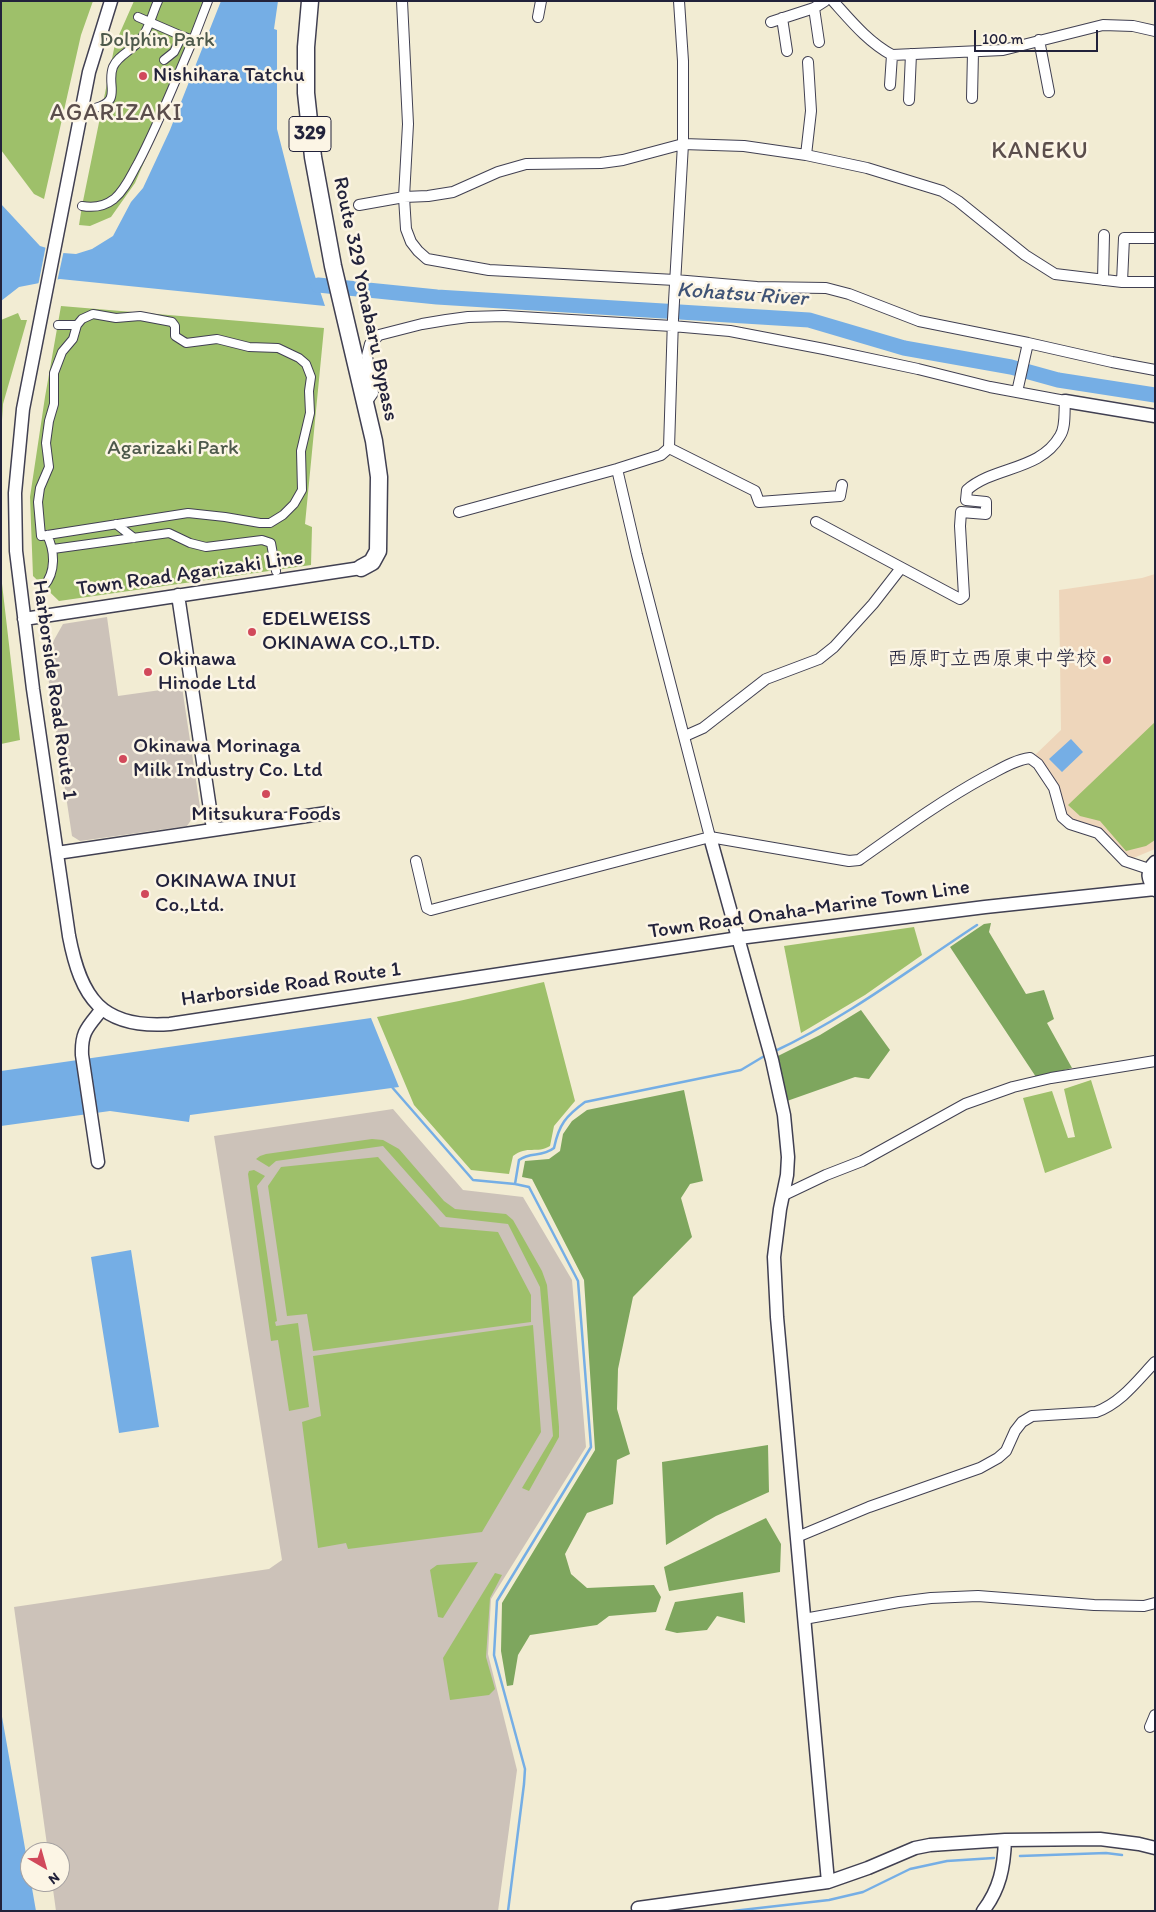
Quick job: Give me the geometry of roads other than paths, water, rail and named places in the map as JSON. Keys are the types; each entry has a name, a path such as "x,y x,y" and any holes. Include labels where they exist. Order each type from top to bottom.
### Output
{"highway":[{"name":"Route 329 Yonabaru Bypass","path":"310,1 306,47 308,116 318,194 377,459 378,551 372,562 361,568"}],"street":[{"name":"Harborside Road Route 1","path":"111,1 89,72 23,409 14,516 24,619 56,853 69,936 77,972 89,996 102,1009 110,1015 145,1025 170,1024 470,979"},
{"path":"95,108 105,105 110,99 113,92 111,77 114,64 118,58 139,42 158,1"},
{"path":"82,206 90,207 105,204 114,200 121,192 147,146 208,1"},
{"path":"402,1 408,124 404,197 406,229 411,242 427,259 489,270 674,285 826,288 849,294 919,321 1027,345 1155,370"},
{"path":"538,17 541,1"},
{"path":"459,512 617,469 661,455 669,448 672,323 683,144 683,61 679,1"},
{"path":"771,22 814,8 825,1"},
{"path":"834,1 862,33 892,54 1003,50 1103,25 1133,26 1155,31"},
{"path":"814,8 819,42"},
{"path":"138,16 193,40"},
{"path":"782,18 787,51"},
{"path":"164,60 174,52 182,36"},
{"path":"1040,40 1049,92"},
{"path":"972,98 973,52"},
{"path":"890,85 892,54"},
{"path":"909,100 911,54"},
{"path":"806,155 811,111 808,62"},
{"path":"110,99 120,94"},
{"path":"359,204 453,192 498,172 526,164 601,163 623,160 683,144 744,146 806,155 867,168 942,191 958,201 1025,255 1055,274 1122,282 1155,282"},
{"path":"1103,280 1104,235"},
{"path":"1122,282 1124,238 1155,238"},
{"path":"93,314 116,318 153,317 172,322 175,326 176,336 186,343 217,339 249,347 278,348 299,358 306,364 311,377 309,421 301,452 302,490 294,504 283,515 270,523 188,513 42,536 38,502 40,488 49,467 46,443 54,404 54,373 62,352 74,338 77,325 82,319 93,314"},
{"path":"366,403 373,392 367,356 370,344 379,335 422,324 486,316 672,323 746,334 1018,389 1065,401 1155,416"},
{"path":"58,325 77,325"},
{"path":"1018,389 1027,345"},
{"path":"816,522 960,599 964,596 961,512 986,514 986,502 966,500 967,490 974,484 1045,454 1060,436 1063,428 1065,401"},
{"path":"669,448 755,491 759,502 840,496 842,485"},
{"path":"617,469 710,837 771,1054 784,1116 788,1157 774,1257 784,1405 828,1882"},
{"path":"166,516 169,533"},
{"path":"262,540 263,523"},
{"path":"116,524 134,538"},
{"path":"53,549 169,533 206,547 262,540 272,543 276,571"},
{"path":"44,586 51,577 53,549 47,535"},
{"name":"Town Road Agarizaki Line","path":"24,619 361,568"},
{"path":"684,736 703,728 766,679 819,659 834,647 873,604 901,568"},
{"path":"178,595 213,830"},
{"path":"416,861 427,908 431,910 710,837 849,861 859,860 960,790 1013,763 1030,758 1038,764 1054,788 1062,817 1070,824 1098,833 1125,861 1152,866 1148,877 1155,890"},
{"path":"56,853 327,813"},
{"name":"Town Road Onaha-Marine Town Line","path":"470,979 738,938 986,907 1155,890"},
{"path":"98,1162 81,1040 102,1009"},
{"path":"784,1195 826,1175 862,1161 965,1104 1013,1087 1050,1078 1155,1061"},
{"path":"797,1537 869,1507 980,1468 998,1458 1006,1450 1015,1431 1022,1422 1032,1416 1096,1412 1106,1408 1120,1399 1155,1362"},
{"path":"804,1620 899,1602 978,1596 1094,1605 1144,1606 1155,1603"},
{"path":"1150,1728 1155,1715"},
{"path":"638,1908 828,1882 868,1868 915,1848 930,1845 1005,1840 1100,1839 1155,1848"},
{"path":"983,1911 998,1888 1002,1875 1005,1840"}],"water":[{"path":"221,1 278,1 274,29 277,30 277,129 313,270 325,306 60,279 19,287 1,301 1,204 40,246 63,253 76,254 92,249 113,236 131,202 143,188 170,130"},
{"path":"1071,739 1083,752 1062,772 1049,759"},
{"path":"371,1018 399,1087 190,1115 189,1122 110,1111 1,1126 1,1071"},
{"path":"131,1250 159,1427 119,1433 91,1257"},
{"path":"1,1711 24,1842 20,1842 20,1892 33,1892 36,1911 1,1911"}],"waterway":[{"name":"Kohatsu River","path":"318,285 437,297 809,320 904,348 1011,367 1058,380 1155,395"},
{"path":"773,1052 800,1039 852,1008 977,925"},
{"path":"391,1086 473,1180 515,1184 519,1160 523,1157 545,1153 554,1148 564,1121 585,1102 741,1070 766,1055"},
{"path":"508,1911 525,1769 494,1655 497,1601 591,1447 578,1281 529,1187 515,1184"},
{"path":"1020,1856 1106,1853 1122,1855"},
{"path":"733,1911 829,1900 863,1892 910,1869 947,1861 994,1858"}],"place":[{"name":"Nishihara Tatchu","path":"143,76"},
{"name":"EDELWEISS OKINAWA CO.,LTD.","path":"252,632"},
{"name":"西原町立西原東中学校","path":"1107,660"},
{"name":"Okinawa Hinode Ltd","path":"148,672"},
{"name":"Okinawa Morinaga Milk Industry Co. Ltd","path":"123,759"},
{"name":"Mitsukura Foods","path":"266,794"},
{"name":"OKINAWA INUI Co.,Ltd.","path":"145,894"}],"district":[{"name":"AGARIZAKI","path":"116,114"},
{"name":"KANEKU","path":"1040,152"}],"park label":[{"name":"Dolphin Park","path":"157,41"},
{"name":"Agarizaki Park","path":"173,449"}]}
